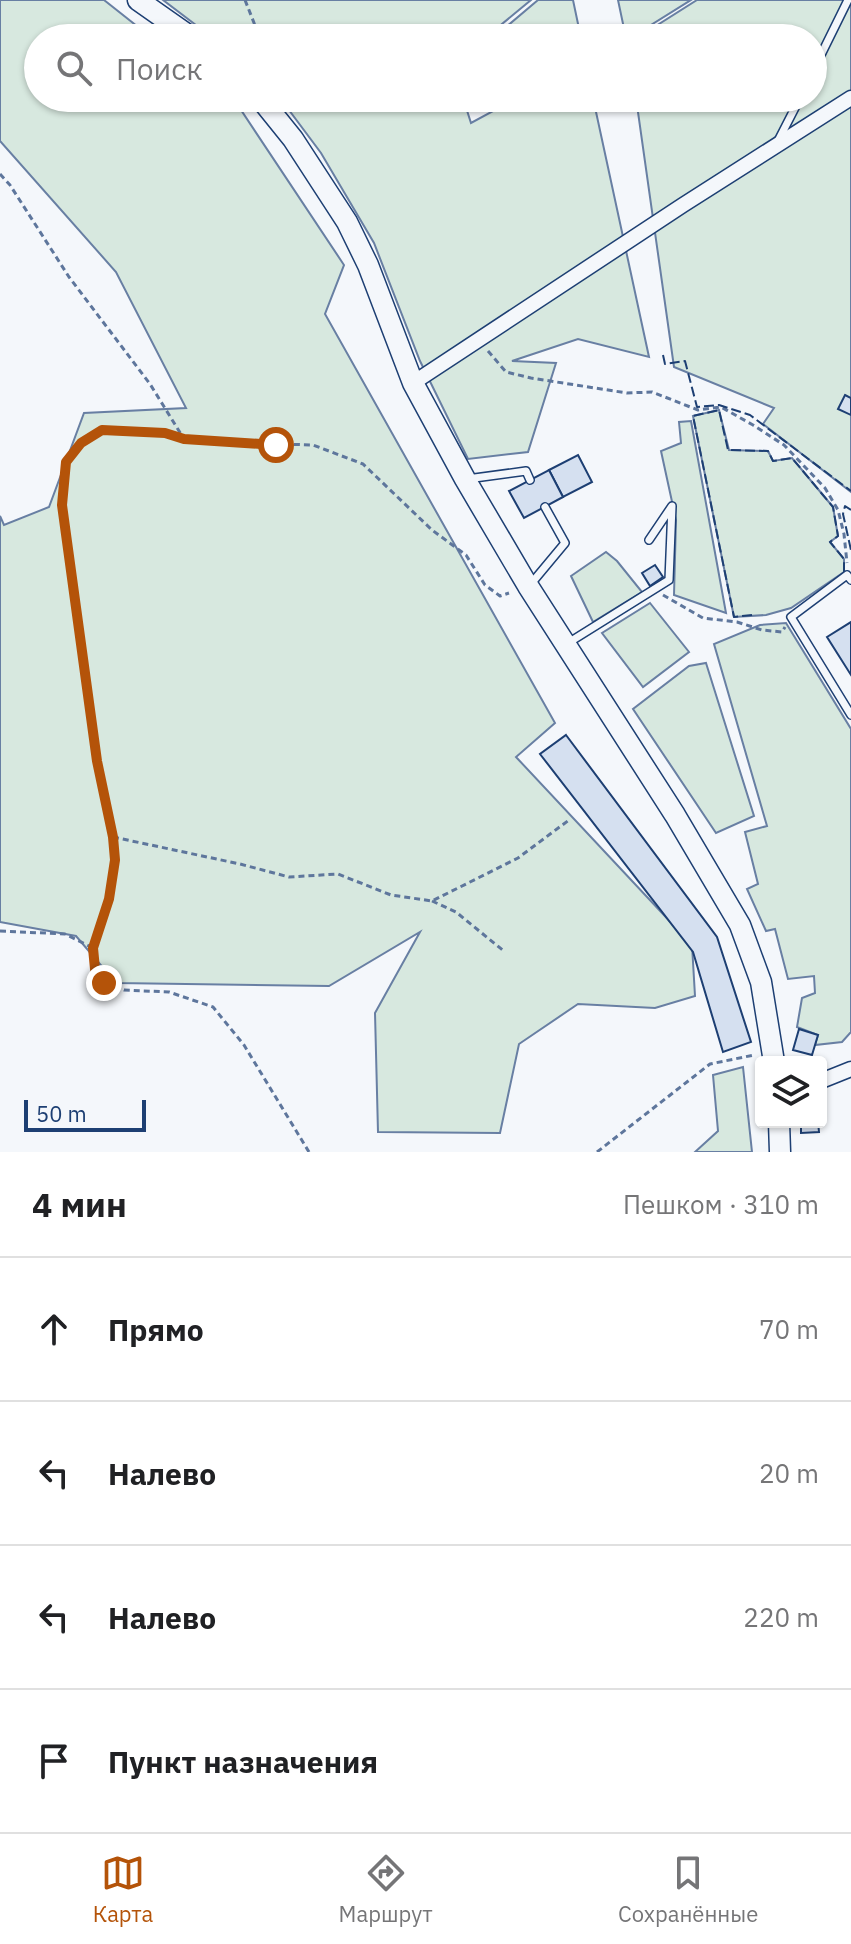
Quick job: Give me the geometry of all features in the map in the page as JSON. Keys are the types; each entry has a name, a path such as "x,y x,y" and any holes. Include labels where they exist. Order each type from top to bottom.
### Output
{"street":[{"path":"138,0 172,24"},
{"path":"413,383 851,98"},
{"path":"271,112 293,139 347,222 368,265 413,383 465,479 528,586 675,815 740,925 761,982 773,1056"},
{"path":"827,1079 851,1069"},
{"path":"779,1128 780,1152"}],"lane":[{"path":"827,43 848,0"},
{"path":"776,146 793,112"},
{"path":"465,479 526,471 530,480"},
{"path":"566,644 669,580 672,506 649,540"},
{"path":"528,586 565,543 545,507"},
{"path":"849,578 791,617 851,715"}],"path":[{"path":"245,0 254,24"},
{"path":"0,174 69,277 150,384 184,439"},
{"path":"480,339 506,372 627,393 652,392 698,410 721,407 784,445 825,488 838,510 849,578"},
{"path":"309,1152 244,1045 213,1007 169,992 124,990 104,983 95,969 93,948 109,899 115,860 97,761 62,505 66,462 81,443 102,430 165,433 184,439 313,445 363,464 432,530 466,555 485,585 500,596 528,586"},
{"path":"654,589 703,618 782,632 791,617"},
{"path":"432,901 518,858 569,820"},
{"path":"113,837 289,877 338,874 391,895 432,901 456,912 505,952"},
{"path":"0,931 65,934 93,948"},
{"path":"597,1152 710,1064 755,1058"}],"shaded area":[{"path":"0,0 104,0 134,24 24,24 24,112 242,112 344,265 325,314 555,723 516,757 692,945 695,996 655,1008 578,1004 519,1044 500,1133 378,1132 375,1013 420,932 329,986 116,983 76,936 0,922 0,516 4,525 49,507 84,413 186,408 116,272 0,141"},
{"path":"163,0 531,0 502,24 195,24"},
{"path":"538,0 573,0 578,24 510,24"},
{"path":"618,0 691,0 652,24 623,24"},
{"path":"697,0 851,0 851,492 763,424 774,408 674,367 638,112 827,112 827,24 659,24"},
{"path":"290,112 467,112 471,123 491,112 596,112 649,357 578,339 512,361 556,363 528,452 468,459 420,361 374,243 321,153"},
{"path":"719,410 729,450 768,451 773,461 792,458 833,507 838,536 830,542 844,559 844,572 791,608 766,615 734,617 693,416"},
{"path":"691,421 726,613 674,595 676,520 661,451 681,443 679,422"},
{"path":"606,552 642,592 593,622 571,576"},
{"path":"650,603 689,652 643,687 602,633"},
{"path":"786,623 851,729 851,1032 842,1042 815,1045 818,1035 797,1027 802,998 815,993 814,976 788,979 775,929 766,931 747,889 758,884 745,832 767,826 714,644 760,625"},
{"path":"706,663 754,816 716,833 633,709 689,666"},
{"path":"743,1067 752,1152 695,1152 718,1131 713,1075"}],"building":[{"path":"845,395 851,398 851,415 838,409"},
{"path":"578,455 592,482 563,497 549,470"},
{"path":"549,470 563,497 524,518 509,491"},
{"path":"655,565 663,577 650,586 642,573"},
{"path":"851,622 851,675 827,637"},
{"path":"566,735 717,937 751,1042 723,1052 693,952 540,754"},
{"path":"799,1029 818,1035 812,1055 793,1050"},
{"path":"801,1128 819,1128 819,1132 801,1133"}],"fence":[{"path":"663,355 665,364 685,361 697,407 719,405 750,415 851,491"},
{"path":"752,615 734,617 693,416 719,410 728,450 768,451 773,461 792,458 833,507 838,536 830,542 844,559 844,572"},
{"path":"851,510 845,506 843,514 851,550"}],"route":[{"path":"104,983 95,969 93,948 109,899 115,860 97,761 62,505 66,462 81,443 102,430 165,433 184,439 276,445"}]}
